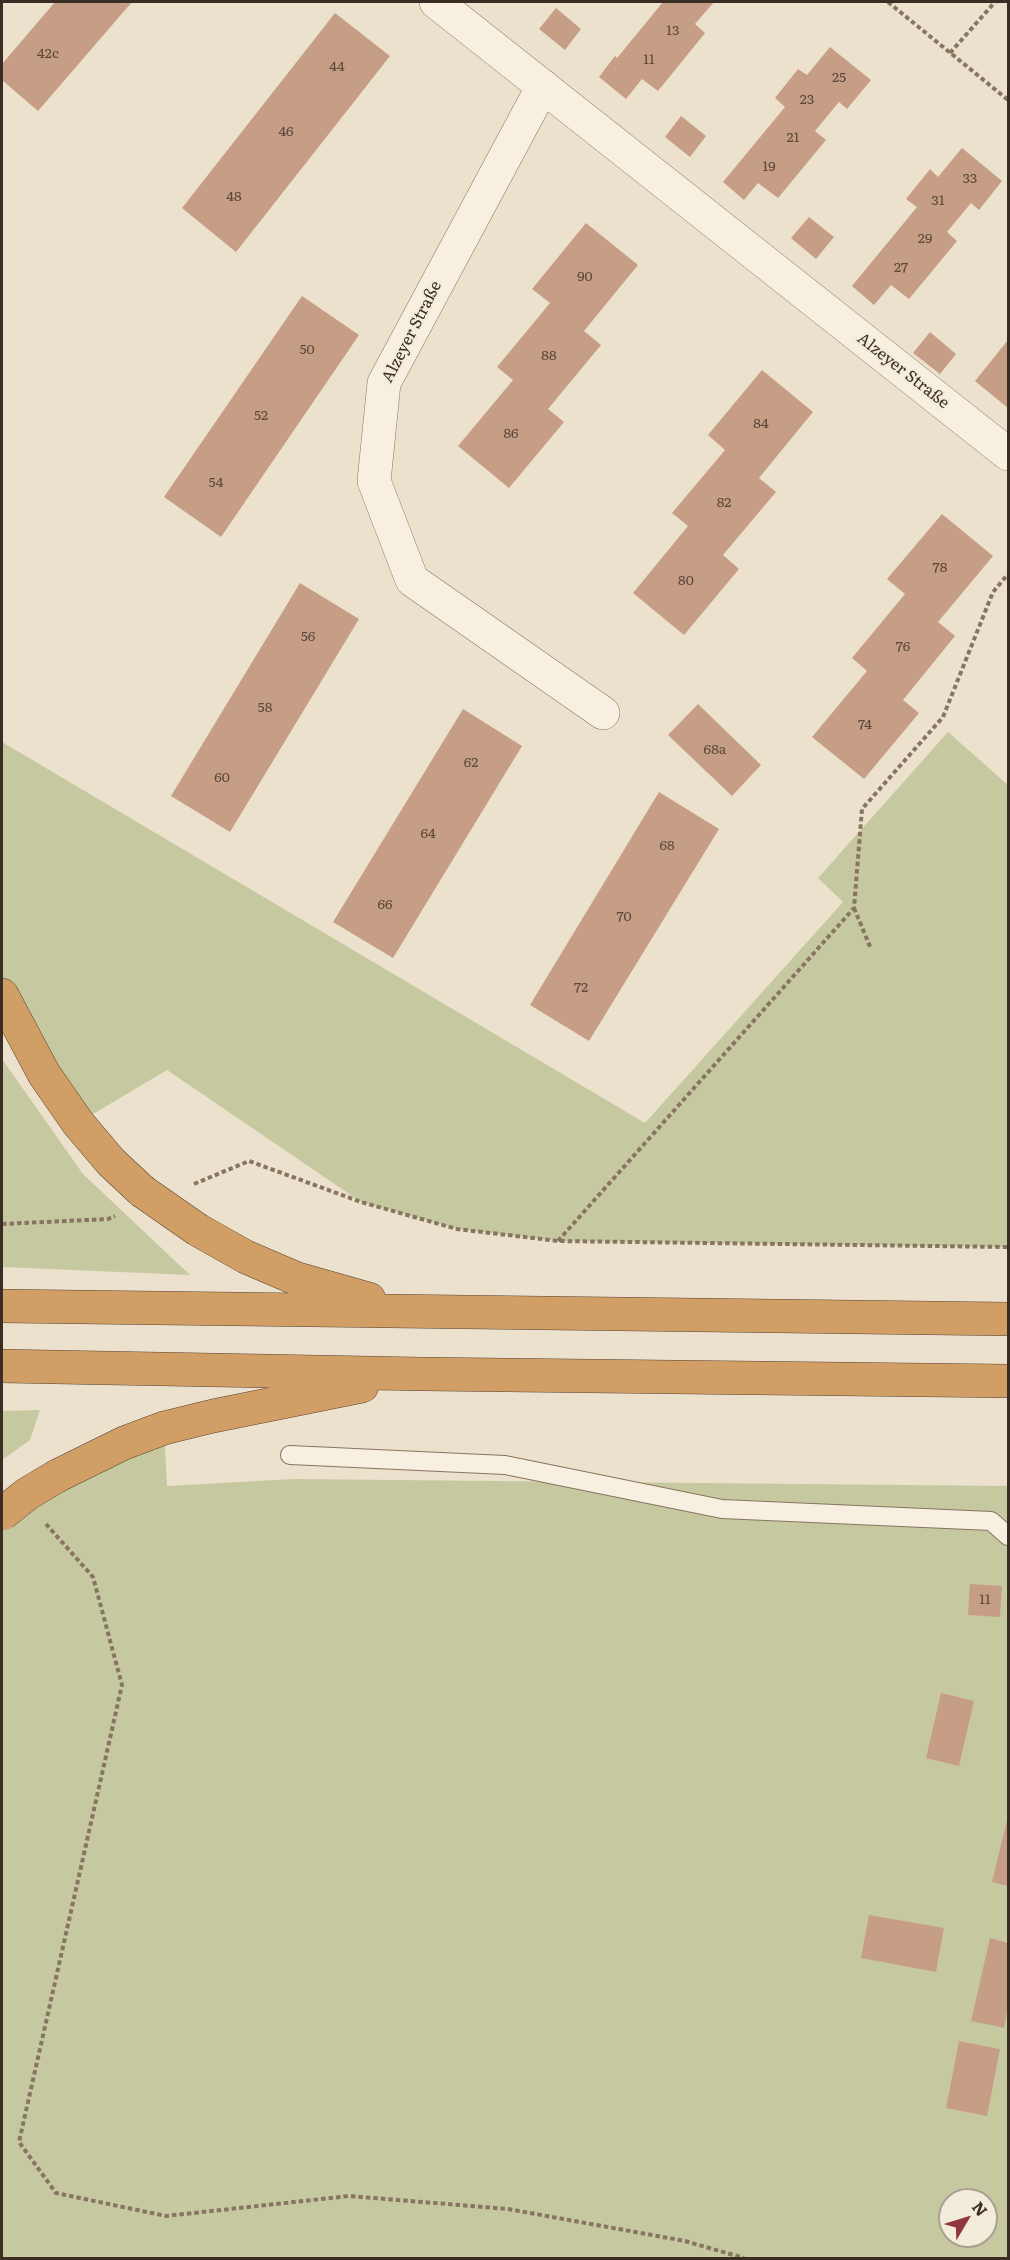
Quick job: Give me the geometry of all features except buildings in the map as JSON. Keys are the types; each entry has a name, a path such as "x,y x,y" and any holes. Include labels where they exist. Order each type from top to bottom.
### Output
{"highway":[{"path":"2,995 44,1074 78,1123 111,1162 142,1191 198,1230 246,1257 295,1278 411,1311"},
{"path":"2,1306 1008,1319"},
{"path":"2,1366 1008,1381"},
{"path":"2,1514 27,1494 57,1476 124,1443 164,1428 423,1374"}],"street":[{"name":"Alzeyer Straße","path":"436,2 1008,454"},
{"name":"Alzeyer Straße","path":"543,86 384,383 374,481 412,580 603,713"}],"lane":[{"path":"290,1455 505,1465 722,1509 991,1521 1008,1536"}],"path":[{"path":"888,2 1008,100"},
{"path":"950,53 995,2"},
{"path":"871,950 854,908 861,809 943,717 993,592 1008,574"},
{"path":"558,1241 854,908"},
{"path":"249,1161 362,1202 457,1229 558,1241 1008,1247"},
{"path":"36,1518 45,1524 93,1577 122,1685 19,2142 56,2193 166,2216 349,2196 508,2209 685,2241 744,2259"}],"green space":[{"path":"948,732 1008,785 1008,1247 558,1241 457,1229 361,1202 167,1070 78,1123 2,995 2,742 645,1123 843,902 818,878"},
{"path":"2,1059 83,1174 190,1275 2,1267"},
{"path":"40,1410 30,1440 2,1460 2,1411"},
{"path":"164,1428 167,1486 293,1479 1008,1486 1008,2258 2,2258 2,1514"}]}
